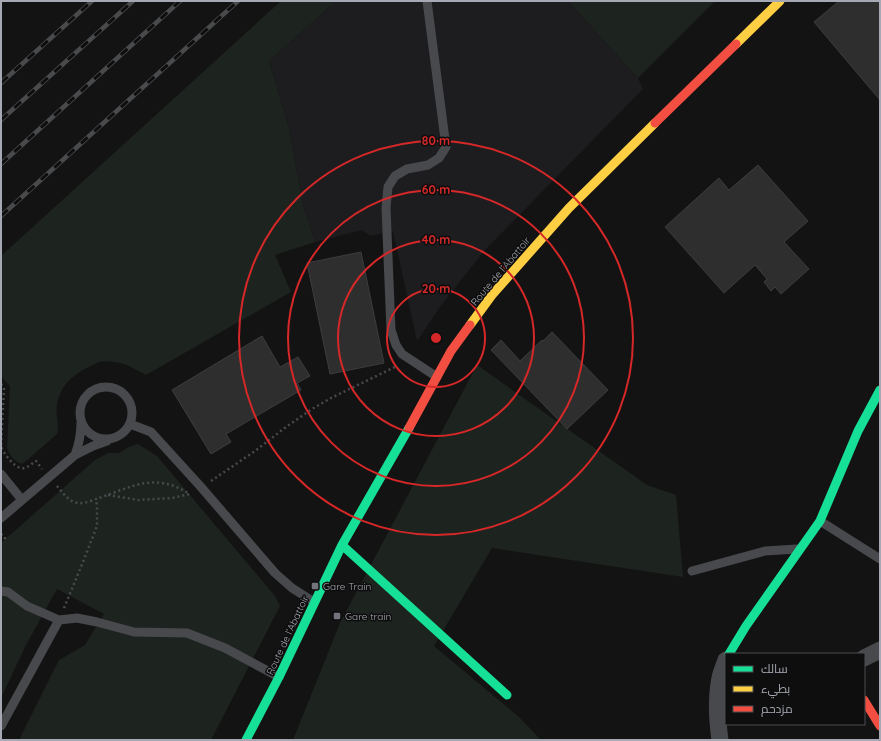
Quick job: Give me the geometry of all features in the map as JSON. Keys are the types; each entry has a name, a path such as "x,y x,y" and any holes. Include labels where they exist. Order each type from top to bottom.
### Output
{"main road":[{"name":"Route de l’Abattoir","path":"246,740 279,677 342,545 451,351 492,294 569,208 780,1"},
{"path":"730,653 746,626 820,521 858,430 880,390"},
{"path":"342,545 507,695"},
{"path":"865,702 880,726"}],"street":[{"path":"865,658 880,650"},
{"path":"720,740 717,719 717,700 720,677 725,663"}],"lane":[{"path":"427,1 446,147 439,158 428,165 407,169 395,176 388,187 386,208 391,330 396,345 402,354 437,377"},
{"path":"1,518 75,455 93,446 118,437 125,432 130,424 132,415 132,406 128,399 122,392 115,388 98,388 90,392 85,397 79,414 85,430 100,440 109,440"},
{"path":"75,455 79,444 81,422"},
{"path":"130,424 151,432 201,487 275,573 292,588 314,602"},
{"path":"1,474 22,500"},
{"path":"820,521 880,559"},
{"path":"692,571 765,551 801,548"},
{"path":"1,591 8,592 27,606 59,620 77,618 134,632 187,633 225,648 279,677"},
{"path":"1,726 59,620"}],"path":[{"path":"108,495 138,500 155,500 190,494 242,460 312,409 331,398 410,360"},
{"path":"59,620 94,535 98,516 96,499"},
{"path":"1,534 4,538 1,541"}],"shaded area":[{"path":"281,1 336,1 269,61 288,125 304,209 315,242 275,255 291,292 146,375 121,363 107,362 98,362 79,372 65,385 59,397 57,404 57,434 26,461 22,464 19,463 10,455 7,447 10,386 1,376 1,256"},
{"path":"336,1 568,1 638,78 643,89 485,250 442,304 417,341 393,231 370,236 362,230 315,242 304,209 288,125 269,61"},
{"path":"568,1 715,1 638,78"},
{"path":"477,365 647,485 676,495 683,577 492,548 434,646 519,717 541,740 293,740 340,623"},
{"path":"138,444 157,456 275,596 280,606 211,740 19,740 59,660 85,645 104,614 57,589 26,645 1,698 1,543 95,460 108,453 119,453"}],"building":[{"path":"839,1 880,1 880,100 814,22"},
{"path":"758,165 808,221 784,242 809,269 781,294 775,287 771,291 764,282 767,279 755,265 724,293 665,227 719,178 729,190"},
{"path":"361,252 384,363 330,374 307,263"},
{"path":"552,332 608,390 567,429 491,350 501,340 520,361"},
{"path":"262,336 280,367 298,357 310,376 297,383 301,390 226,434 231,442 211,454 172,390"}],"railway":[{"path":"1,83 92,1"},
{"path":"1,120 133,1"},
{"path":"1,164 180,1"},
{"path":"1,216 238,1"}],"traffic: fast":[{"path":"730,653 746,626 820,521 858,431 880,390"},
{"path":"246,740 279,677 342,545 409,428"},
{"path":"342,545 507,695"}],"traffic: slow":[{"path":"736,44 780,1"},
{"path":"470,325 492,295 569,208 655,123"}],"traffic: jam":[{"path":"655,123 736,44"},
{"path":"409,428 451,351 470,325"},
{"path":"865,702 880,726"}],"place":[{"name":"Gare Train","path":"315,586"},
{"name":"Gare train","path":"337,616"}]}
